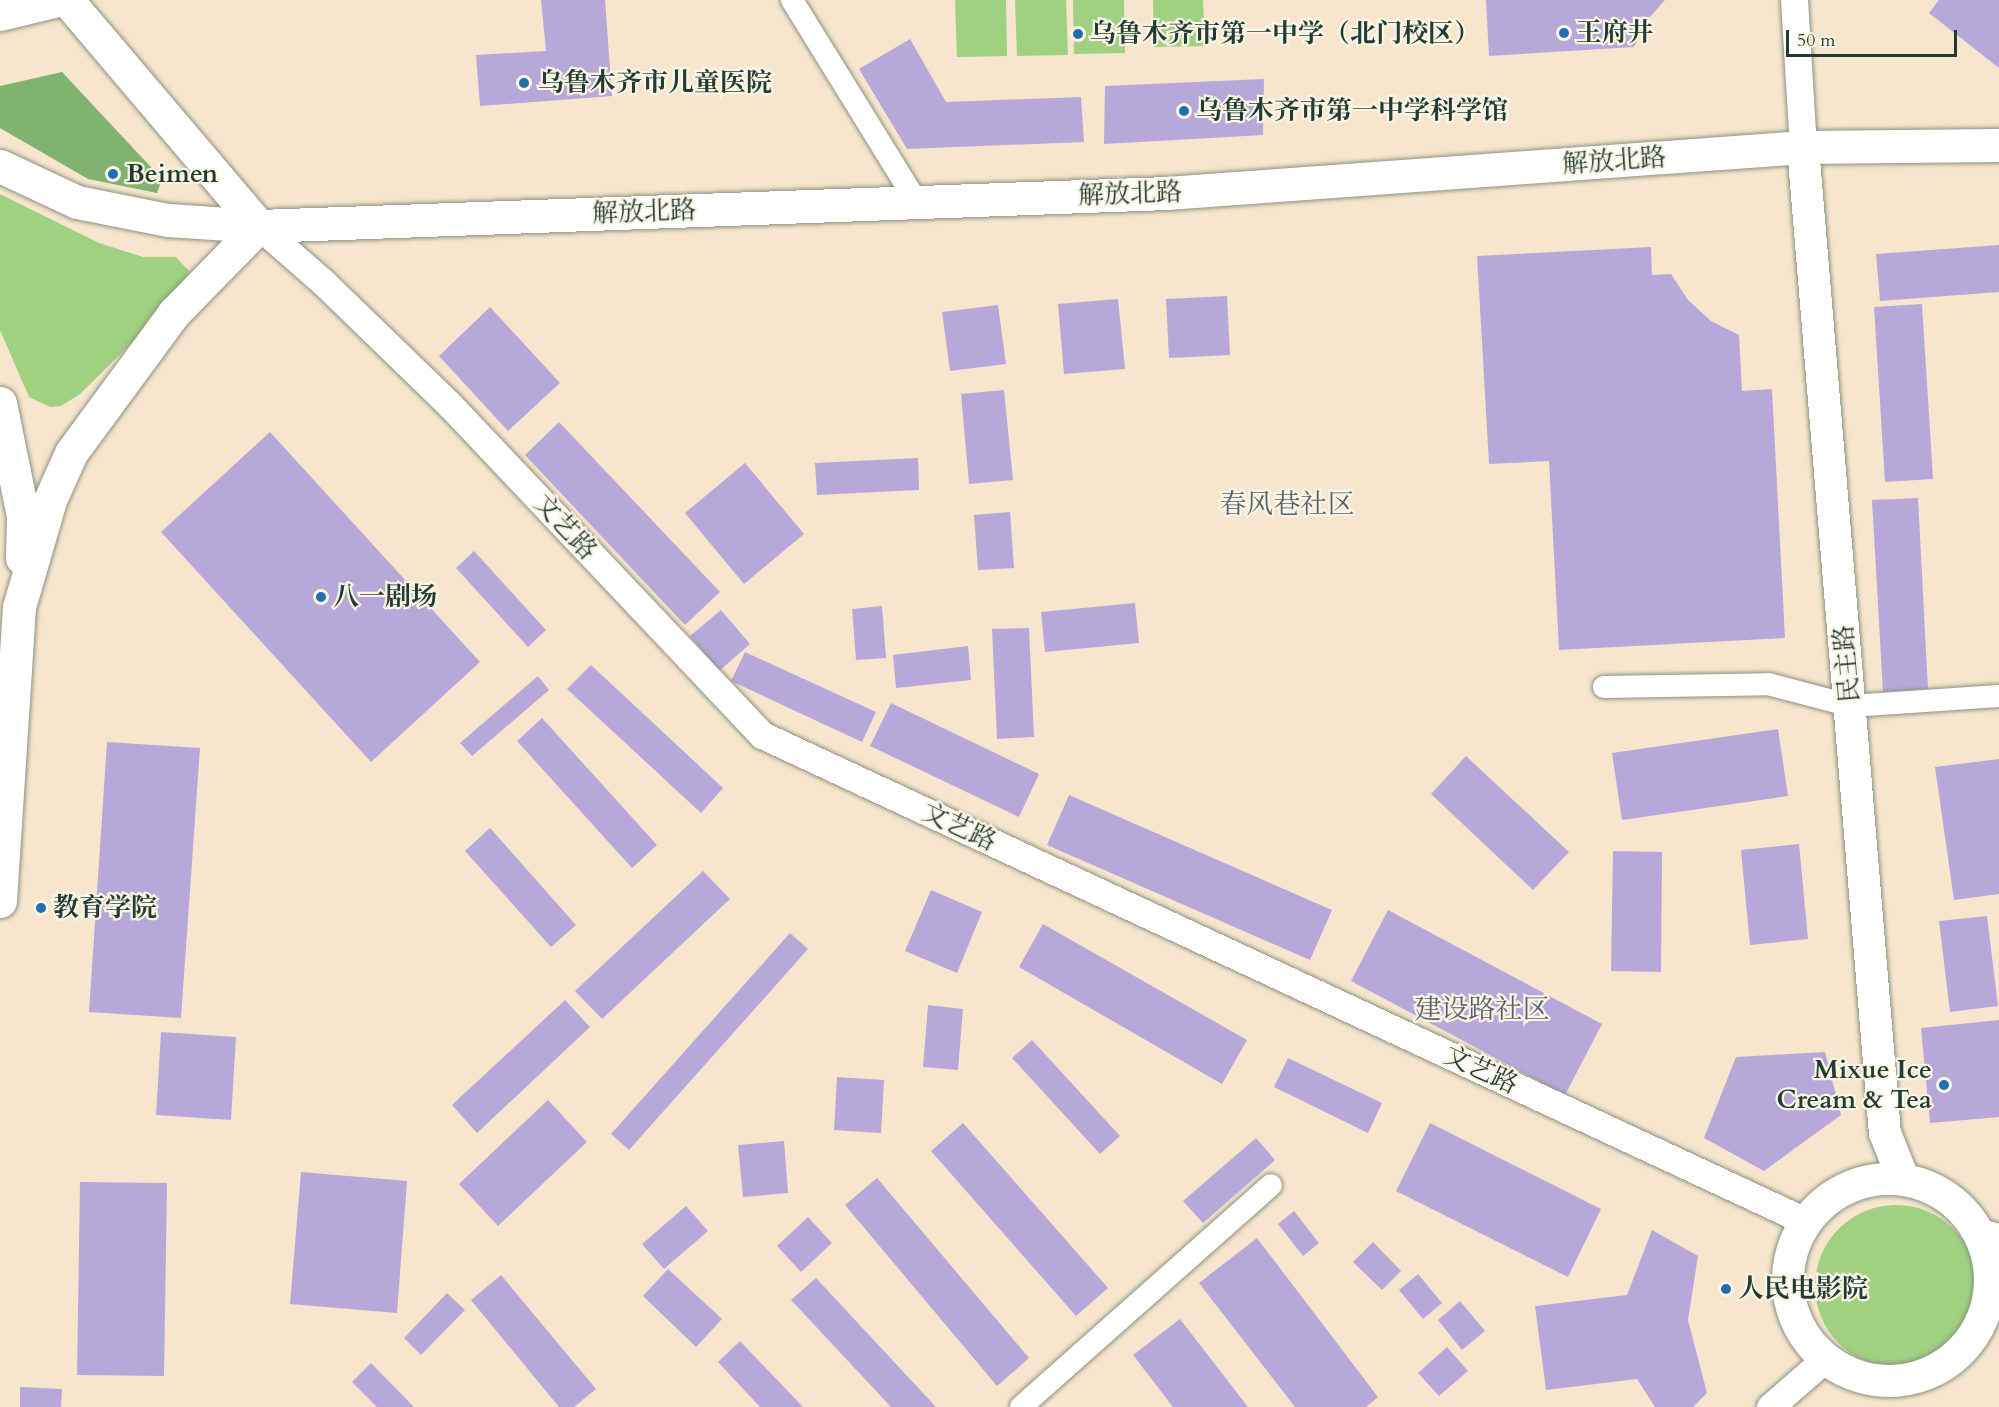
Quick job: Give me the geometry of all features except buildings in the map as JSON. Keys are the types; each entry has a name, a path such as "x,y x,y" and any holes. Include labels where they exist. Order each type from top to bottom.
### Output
{"main road":[{"path":"0,14 58,0"},
{"path":"19,607 50,500 71,453 174,313 259,226 67,0"},
{"name":"解放北路","path":"0,166 77,202 168,220 259,226 1167,194 1803,147 1999,145"},
{"name":"民主路","path":"1803,147 1885,1133 1903,1179"},
{"path":"0,404 23,516 0,901"},
{"path":"1875,1179 1903,1179 1934,1188 1960,1206 1989,1234 1988,1257 1993,1305 1974,1336 1953,1359 1898,1394 1825,1359 1804,1337 1791,1309 1787,1279 1792,1248 1805,1221 1824,1201 1848,1186 1875,1179"}],"street":[{"path":"792,0 917,202"},
{"path":"1794,0 1803,147"},
{"name":"文艺路","path":"259,226 324,283 449,404 762,735 1805,1221"},
{"path":"1604,687 1768,684 1851,706 1999,696"},
{"path":"1021,1407 1271,1185"},
{"path":"1770,1407 1825,1359"}],"green space":[{"path":"955,0 1006,0 1007,56 957,57"},
{"path":"1015,0 1066,0 1068,55 1017,56"},
{"path":"1073,0 1124,0 1125,53 1074,54"},
{"path":"1153,0 1203,0 1205,46 1154,47"},
{"path":"62,72 162,179 157,193 88,179 0,128 0,86"},
{"path":"0,194 99,243 143,257 176,257 189,271 185,290 80,394 61,406 50,407 29,397 0,330"},
{"path":"1896,1205 1927,1211 1953,1229 1971,1255 1977,1286 1971,1317 1953,1343 1927,1361 1896,1367 1865,1361 1839,1343 1821,1317 1815,1286 1821,1255 1839,1229 1865,1211"}],"place":[{"name":"王府井","path":"1564,33"},
{"name":"乌鲁木齐市第一中学（北门校区）","path":"1078,34"},
{"name":"乌鲁木齐市儿童医院","path":"524,83"},
{"name":"乌鲁木齐市第一中学科学馆","path":"1184,111"},
{"name":"Beimen","path":"113,174"},
{"name":"八一剧场","path":"321,597"},
{"name":"教育学院","path":"41,908"},
{"name":"Mixue Ice Cream & Tea","path":"1944,1085"},
{"name":"人民电影院","path":"1726,1289"}],"district":[{"name":"春风巷社区","path":"1287,505"},
{"name":"建设路社区","path":"1482,1010"}]}
